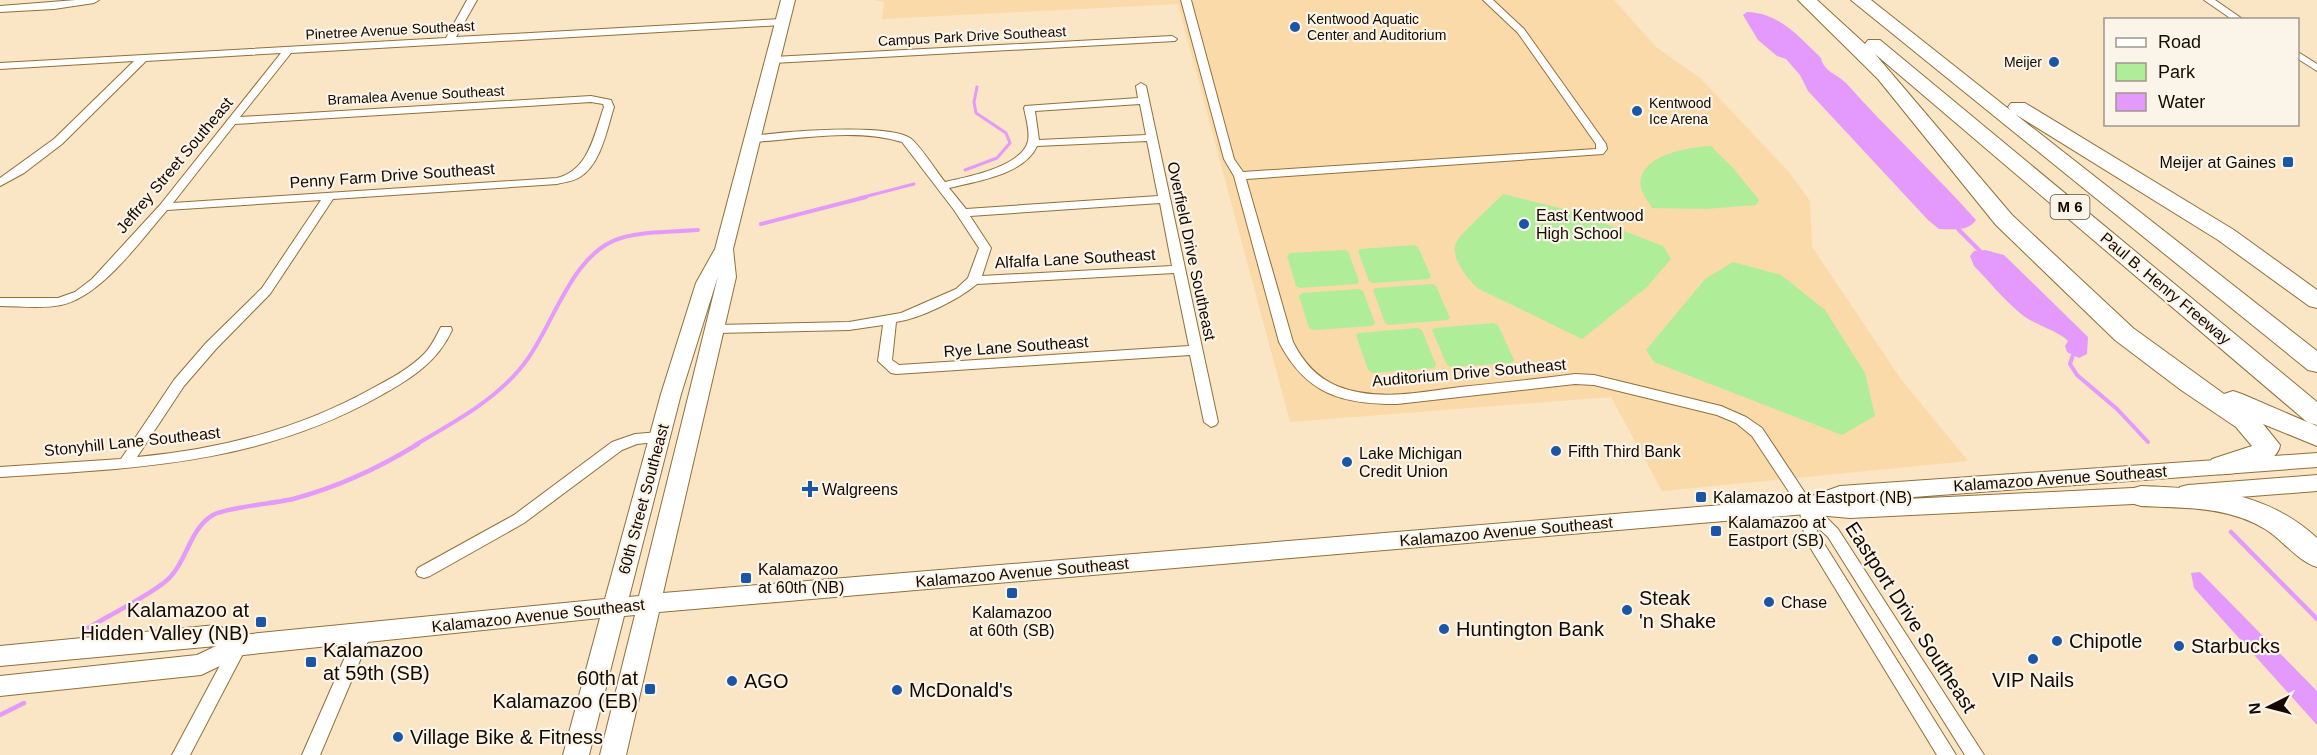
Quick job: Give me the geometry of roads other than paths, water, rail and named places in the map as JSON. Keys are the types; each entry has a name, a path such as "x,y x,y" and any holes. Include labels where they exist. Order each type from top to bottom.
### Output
{"highway":[{"path":"1807,0 1885,75 2004,220 2132,341 2245,421 2267,445 2267,449 2258,456 2222,466"},
{"name":"Paul B. Henry Freeway","path":"1820,0 2317,416"},
{"name":"Paul B. Henry Freeway","path":"1860,0 2317,364"},
{"path":"1870,0 1997,94 2226,235 2316,300"},
{"path":"2081,293 2153,351 2180,369 2236,401 2317,437"},
{"path":"2141,496 2216,500 2248,507 2285,526 2317,556"}],"main road":[{"name":"60th Street Southeast","path":"576,755 668,405 705,283 724,249 788,0"},
{"name":"60th Street Southeast","path":"613,755 727,277 724,249"},
{"path":"668,405 682,408 690,437"},
{"name":"Kalamazoo Avenue Southeast","path":"1806,506 1840,494 2317,460"},
{"name":"Kalamazoo Avenue Southeast","path":"0,686 201,665 239,645 614,607 1806,506 1850,510 2141,496 2317,483"},
{"name":"Kalamazoo Avenue Southeast","path":"0,656 216,635 239,645"},
{"path":"110,675 142,658 154,641"}],"street":[{"path":"0,9 54,6 94,0"},
{"path":"449,41 472,0"},
{"name":"Auditorium Drive Southeast","path":"1186,0 1229,159 1240,176 1286,342 1294,360 1314,380 1356,397 1385,399 1575,379 1594,380 1721,411 1741,420 1757,432 1806,506"},
{"path":"1240,176 1599,152 1602,149 1601,144 1521,31 1488,0"},
{"path":"2209,0 2237,18"},
{"name":"Pinetree Avenue Southeast","path":"0,66 782,22"},
{"name":"Campus Park Drive Southeast","path":"773,60 1172,39"},
{"name":"Jeffrey Street Southeast","path":"0,302 59,302 79,295 96,282 164,207 289,49"},
{"path":"2299,56 2317,68"},
{"path":"0,183 32,165 53,147 143,58"},
{"name":"Overfield Drive Southeast","path":"1141,86 1211,422"},
{"name":"Bramalea Avenue Southeast","path":"233,121 600,100"},
{"name":"Penny Farm Drive Southeast","path":"164,207 556,181 573,177 580,172 609,107 607,102 600,100"},
{"path":"942,186 1011,165 1026,155 1033,143 1029,108 1144,101"},
{"path":"715,329 849,326 904,317 960,292 974,280 985,248 963,213 906,140 894,135 874,133 753,139"},
{"path":"1033,143 1152,138"},
{"path":"126,462 179,383 211,346 266,291 329,196"},
{"path":"963,213 1164,198"},
{"name":"Alfalfa Lane Southeast","path":"974,280 1179,269"},
{"name":"Rye Lane Southeast","path":"890,319 885,361 896,370 1195,350"},
{"name":"Stonyhill Lane Southeast","path":"0,472 210,453 277,436 365,400 419,367 438,348 446,330"},
{"path":"424,572 519,519 617,446 635,439 660,437"},
{"path":"1806,506 1810,535 1947,755"},
{"name":"Eastport Drive Southeast","path":"1806,506 1833,533 1975,755"},
{"path":"311,755 364,632"},
{"path":"181,755 239,645"}],"water":[{"path":"1747,12 1759,13 1779,21 1805,42 1821,58 1828,70 1846,83 1976,220 1973,224 1959,229 1939,229 1928,220 1808,91 1800,75 1786,59 1777,56 1758,40 1743,15"},
{"path":"1985,250 2004,255 2088,337 2087,354 2079,358 2067,352 2065,346 2068,341 2064,337 2031,321 2002,296 1974,266 1970,256 1974,251"},
{"path":"2200,572 2317,691 2317,725 2194,588 2191,573"}],"waterway":[{"path":"965,170 997,158 1010,143 1006,133 976,113 974,102 977,87"},
{"path":"860,198 914,184"},
{"path":"761,224 866,197"},
{"path":"1958,229 1980,251"},
{"path":"415,445 470,412 508,382 531,354 574,277 587,260 603,247 621,238 640,234 698,230"},
{"path":"2073,355 2070,364 2077,375 2117,409 2148,442"},
{"path":"88,628 166,581 179,565 198,529 213,515 227,510 293,499 326,489 373,469 418,444"},
{"path":"2231,532 2317,619"},
{"path":"0,715 24,703"}],"place":[{"name":"Kentwood Aquatic Center and Auditorium","path":"1295,27"},
{"name":"Meijer","path":"2054,62"},
{"name":"Kentwood Ice Arena","path":"1637,111"},
{"name":"Meijer at Gaines","path":"2288,162"},
{"name":"East Kentwood High School","path":"1524,224"},
{"name":"Fifth Third Bank","path":"1556,451"},
{"name":"Lake Michigan Credit Union","path":"1347,462"},
{"name":"Walgreens","path":"810,489"},
{"name":"Kalamazoo at Eastport (NB)","path":"1701,497"},
{"name":"Kalamazoo at Eastport (SB)","path":"1716,531"},
{"name":"Kalamazoo at 60th (NB)","path":"746,578"},
{"name":"Kalamazoo at 60th (SB)","path":"1012,593"},
{"name":"Chase","path":"1769,602"},
{"name":"Steak 'n Shake","path":"1627,610"},
{"name":"Kalamazoo at Hidden Valley (NB)","path":"261,622"},
{"name":"Huntington Bank","path":"1444,629"},
{"name":"Chipotle","path":"2057,641"},
{"name":"Starbucks","path":"2179,646"},
{"name":"VIP Nails","path":"2033,659"},
{"name":"Kalamazoo at 59th (SB)","path":"311,662"},
{"name":"AGO","path":"732,681"},
{"name":"60th at Kalamazoo (EB)","path":"650,689"},
{"name":"McDonald's","path":"897,690"},
{"name":"Village Bike & Fitness","path":"398,737"}]}
